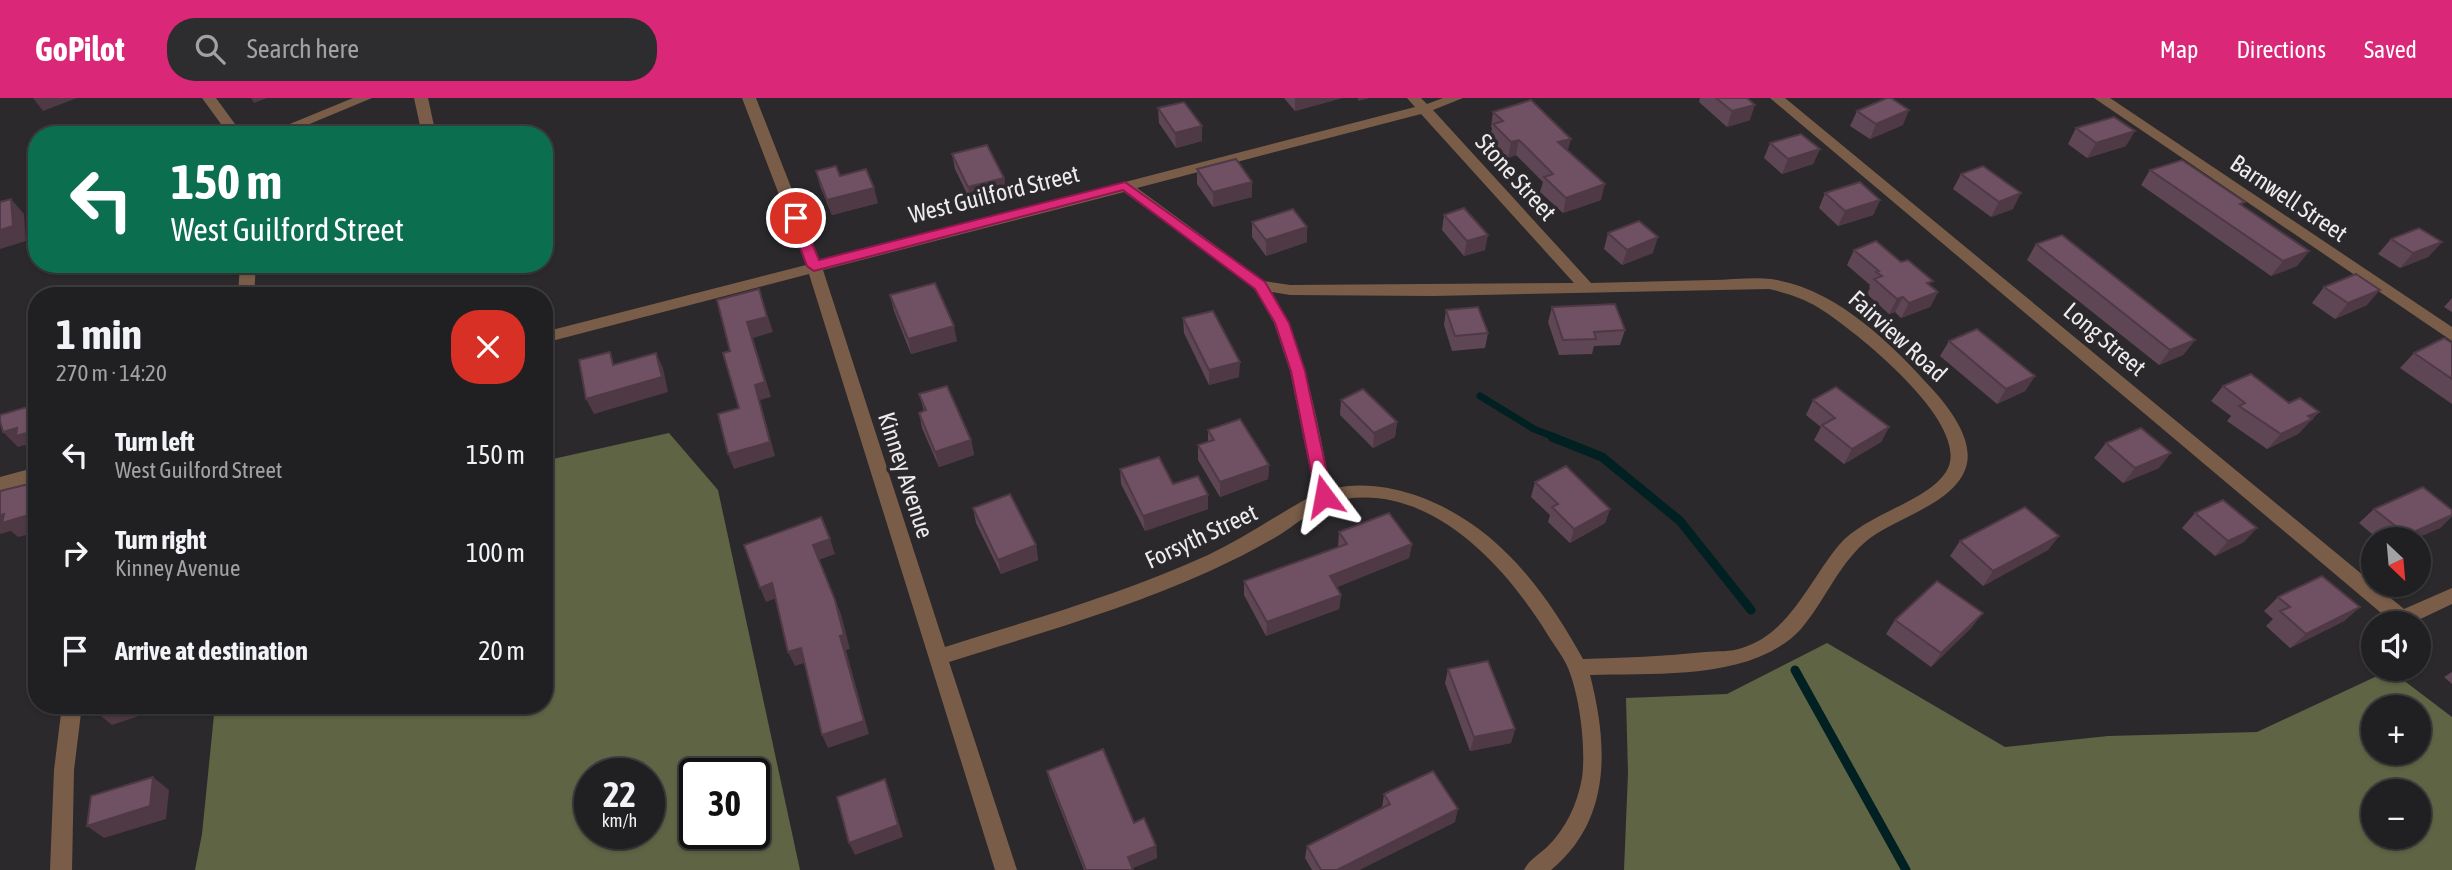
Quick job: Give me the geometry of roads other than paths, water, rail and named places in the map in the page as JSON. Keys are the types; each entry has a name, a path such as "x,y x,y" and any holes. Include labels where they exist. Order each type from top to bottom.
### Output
{"street":[{"path":"209,98 229,126"},
{"path":"293,126 365,98"},
{"path":"421,98 427,126"},
{"name":"Kinney Avenue","path":"749,98 814,266 1006,870"},
{"name":"West Guilford Street","path":"553,336 1125,186 1419,104 1457,98"},
{"name":"Long Street","path":"1777,98 2402,619 2452,596"},
{"name":"Barnwell Street","path":"2101,98 2452,335"},
{"name":"Stone Street","path":"1419,104 1586,287"},
{"path":"1125,186 1260,285 1282,323 1298,371 1324,496"},
{"name":"Fairview Road","path":"1260,285 1290,290 1433,291 1747,282 1769,284 1806,295 1842,316 1919,385 1951,423 1961,455 1959,467 1948,483 1930,496 1867,528 1846,549 1798,622 1746,656 1675,664 1577,667"},
{"path":"0,484 28,476"},
{"name":"Forsyth Street","path":"938,657 1111,603 1190,572 1237,551 1324,496 1359,491 1399,495 1455,522 1512,567 1536,600 1577,667 1594,734 1592,788 1574,832 1553,857 1535,870"},
{"path":"61,870 64,769 71,714"}],"waterway":[{"path":"1480,396 1534,429 1557,438"},
{"path":"1552,437 1602,457 1680,521 1751,610"},
{"path":"1795,670 1906,870"}]}
